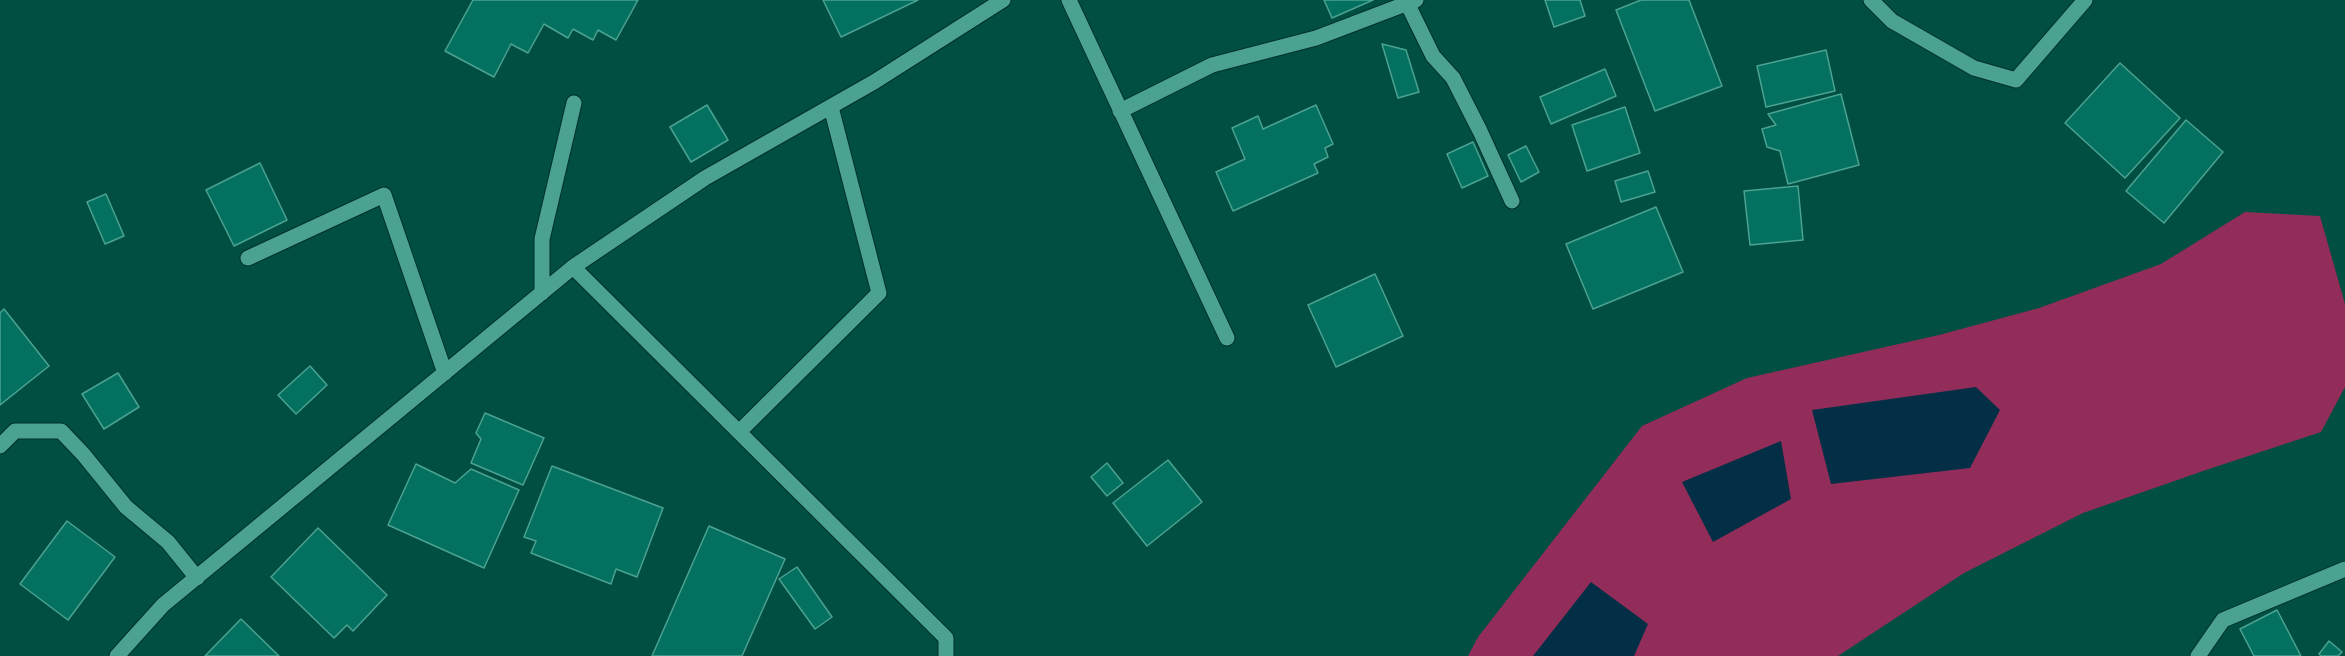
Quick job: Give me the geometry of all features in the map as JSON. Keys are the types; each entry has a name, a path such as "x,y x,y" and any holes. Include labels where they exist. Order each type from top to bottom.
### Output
{"street":[{"path":"117,656 163,605 573,267 705,178 874,82 1003,0"},
{"path":"1069,0 1227,338"},
{"path":"1871,0 1892,21 1974,68 2016,80 2085,0"},
{"path":"1120,111 1212,65 1316,38 1411,2 1433,56 1453,78 1480,130 1512,201"},
{"path":"542,293 542,239 574,104"},
{"path":"739,432 879,293 831,107"},
{"path":"248,258 384,195 445,373"},
{"path":"573,267 946,638 946,656"},
{"path":"0,446 15,431 61,431 126,507 168,542 197,578"},
{"path":"2198,656 2223,620 2345,569"}],"shaded area":[{"path":"2245,212 2320,216 2345,304 2345,387 2321,432 2083,513 1964,573 1838,656 1468,656 1478,637 1642,426 1747,378 1939,335 2039,308 2161,264"}],"water":[{"path":"1976,387 2000,410 1970,468 1831,484 1812,410"},
{"path":"1781,441 1791,499 1713,542 1682,482"},
{"path":"1591,582 1648,624 1634,656 1533,656"}],"building":[{"path":"473,0 638,0 616,40 598,30 593,40 573,29 568,38 544,24 528,53 511,44 494,77 445,51"},
{"path":"823,0 918,0 841,37"},
{"path":"1324,0 1373,0 1332,18"},
{"path":"1545,0 1580,0 1585,16 1554,27"},
{"path":"1641,0 1689,0 1722,86 1655,111 1616,10"},
{"path":"1382,44 1406,50 1419,92 1398,98"},
{"path":"1826,50 1835,91 1766,107 1757,66"},
{"path":"2120,63 2180,118 2125,178 2065,123"},
{"path":"1605,69 1616,96 1551,124 1540,97"},
{"path":"1841,94 1859,165 1788,184 1780,151 1767,147 1762,129 1776,125 1768,114"},
{"path":"707,105 728,140 691,162 670,127"},
{"path":"1316,105 1333,144 1325,148 1328,157 1314,164 1318,173 1233,211 1216,172 1245,159 1232,128 1258,116 1263,129"},
{"path":"1625,107 1640,153 1587,171 1572,125"},
{"path":"2186,120 2223,152 2164,223 2126,191"},
{"path":"1473,142 1488,176 1462,188 1447,154"},
{"path":"1526,146 1539,172 1521,182 1508,155"},
{"path":"260,163 287,220 234,246 206,190"},
{"path":"1648,171 1655,192 1621,202 1615,181"},
{"path":"1798,186 1803,240 1750,245 1744,191"},
{"path":"106,194 124,236 105,244 87,202"},
{"path":"1656,207 1683,272 1593,309 1566,244"},
{"path":"1375,274 1403,336 1336,367 1308,305"},
{"path":"4,309 49,366 0,405 0,313"},
{"path":"310,366 327,385 296,414 278,395"},
{"path":"118,373 139,407 104,429 82,394"},
{"path":"485,413 544,438 523,485 471,463 481,439 476,433"},
{"path":"1168,460 1202,502 1147,546 1113,503"},
{"path":"1107,463 1123,483 1107,496 1091,477"},
{"path":"416,464 455,483 471,469 519,490 484,568 388,525"},
{"path":"552,466 663,508 637,577 616,569 611,584 531,553 536,541 524,537"},
{"path":"67,521 115,557 68,620 20,584"},
{"path":"709,526 785,559 742,656 652,656"},
{"path":"318,528 387,595 353,631 347,625 334,638 271,577"},
{"path":"797,567 832,617 815,629 779,579"},
{"path":"2277,610 2301,656 2254,656 2240,629"},
{"path":"241,619 279,656 205,656"},
{"path":"2329,641 2342,652 2338,656 2319,654"}]}
